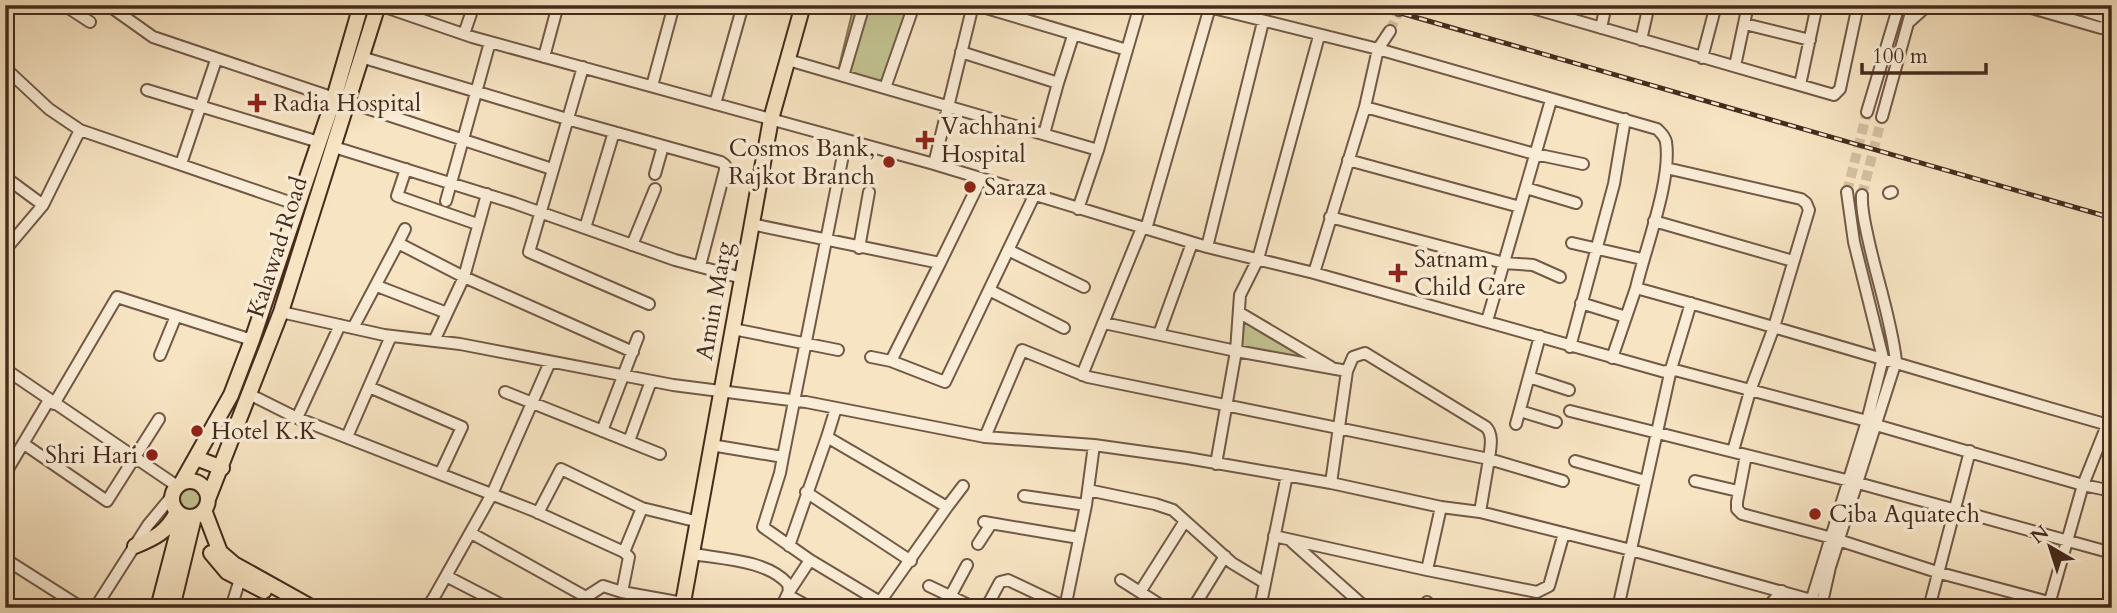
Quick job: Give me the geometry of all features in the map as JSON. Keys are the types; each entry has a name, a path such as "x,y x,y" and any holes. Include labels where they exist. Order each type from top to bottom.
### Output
{"main road":[{"name":"Kalawad Road","path":"158,608 194,511 222,468 281,312 334,147 361,5"},
{"name":"Amin Marg","path":"682,606 771,119 803,5"},
{"name":"Kalawad Road","path":"177,488 232,395 319,142 384,6"},
{"path":"196,458 222,468"},
{"path":"135,547 159,537 171,524 194,511 204,488 194,481 177,488 174,508 194,511 220,552 234,564 313,608"},
{"name":"Kalawad Road","path":"172,608 194,511"},
{"path":"194,511 212,556 227,572 290,606"}],"street":[{"path":"64,5 90,22"},
{"path":"108,5 153,37 552,169"},
{"path":"464,34 474,5"},
{"path":"544,57 558,5"},
{"path":"715,104 743,5"},
{"path":"843,76 864,5"},
{"path":"886,88 915,5"},
{"path":"934,164 974,5 1127,50"},
{"path":"1078,209 1140,5"},
{"path":"1522,5 1834,96 1840,89 1858,5"},
{"path":"1601,28 1606,5"},
{"path":"1640,40 1650,5"},
{"path":"1703,58 1716,5"},
{"path":"1735,66 1748,5"},
{"path":"1800,85 1816,5"},
{"path":"1882,117 1913,5"},
{"path":"1908,22 1927,5"},
{"path":"2021,5 2107,22"},
{"path":"2068,5 2107,22"},
{"path":"2107,22 2109,5"},
{"path":"384,6 490,42 934,164 1192,243 1314,273 1540,336 1570,347 1665,372 1671,369 1872,423 2083,485 2112,491"},
{"path":"652,86 671,6"},
{"path":"1082,375 1144,229 1205,6 1378,49 1625,119 1657,129 1663,134 1666,141 1666,168 1654,221 1636,288 1612,358"},
{"path":"1867,112 1897,8"},
{"path":"1207,247 1263,22"},
{"path":"1745,24 1810,40"},
{"path":"1314,273 1365,107 1378,49 1390,32"},
{"path":"1044,134 1073,36"},
{"path":"1216,464 1236,351 1240,295 1258,259 1320,36"},
{"path":"446,201 490,42"},
{"path":"961,52 1058,83"},
{"path":"361,57 725,164 700,266"},
{"path":"181,164 216,60"},
{"path":"788,60 1098,150"},
{"path":"583,67 529,251 649,304"},
{"path":"5,68 49,109 80,130 298,205"},
{"path":"147,90 319,142"},
{"path":"1487,321 1551,100"},
{"path":"1365,107 1535,154 1583,164"},
{"path":"1570,347 1614,184 1625,119"},
{"path":"5,250 43,205 80,130"},
{"path":"585,228 614,132"},
{"path":"846,140 796,400 763,527 810,560 880,602 963,486"},
{"path":"655,174 663,146"},
{"path":"334,147 742,278"},
{"path":"1348,160 1520,207"},
{"path":"1666,168 1801,199 1809,210 1733,451"},
{"path":"406,169 397,196 477,224"},
{"path":"5,177 43,205"},
{"path":"891,360 981,179"},
{"path":"1526,188 1576,203"},
{"path":"632,244 655,189"},
{"path":"859,248 869,192"},
{"path":"1847,192 1854,242 1883,358 1872,423"},
{"path":"434,341 464,277 487,194"},
{"path":"1816,604 1872,423 1896,361 1892,332 1871,254 1861,195"},
{"path":"871,357 891,360 945,382 1034,196"},
{"path":"1330,217 1504,263 1533,265 1560,277"},
{"path":"1654,221 1793,261"},
{"path":"751,224 940,263"},
{"path":"353,328 405,229"},
{"path":"398,243 464,277 633,352"},
{"path":"1159,334 1192,243"},
{"path":"1572,243 1643,259"},
{"path":"1008,250 1084,287"},
{"path":"377,286 447,313"},
{"path":"1636,288 1811,340 1896,361 2109,425 2083,485 2049,605"},
{"path":"989,290 1065,328"},
{"path":"5,474 117,297 252,340"},
{"path":"1581,303 1626,317"},
{"path":"1620,607 1656,432 1691,303"},
{"path":"281,312 391,336 434,341 651,381 796,400 985,437 1094,445 1331,483 1441,507 1480,512 1632,550 1782,591 1816,604 1840,608"},
{"path":"1240,313 1328,363 1333,369"},
{"path":"160,355 176,316"},
{"path":"1104,323 1347,371"},
{"path":"297,418 341,325"},
{"path":"733,329 838,350"},
{"path":"347,437 391,336"},
{"path":"1516,424 1540,336"},
{"path":"602,431 638,337"},
{"path":"985,437 1022,350 1082,375 1337,430 1489,459 1563,481"},
{"path":"1331,483 1347,371 1353,357 1365,353 1490,431 1489,459 1480,512"},
{"path":"447,608 430,604 492,494 550,362"},
{"path":"5,369 177,488 148,525 96,608"},
{"path":"1529,377 1569,390"},
{"path":"629,441 651,381"},
{"path":"369,387 462,427 440,474"},
{"path":"505,392 660,454"},
{"path":"249,394 297,418 492,494 624,552 630,563 622,592"},
{"path":"789,546 836,408"},
{"path":"1520,411 1556,422"},
{"path":"1570,411 1853,482 2112,553"},
{"path":"24,444 107,501 159,419"},
{"path":"827,438 947,507"},
{"path":"711,445 783,457"},
{"path":"986,608 1000,582 1008,580 1065,608 1086,505 1094,445"},
{"path":"1929,608 1970,451"},
{"path":"1745,455 1737,509 1742,514 2049,605 2071,608"},
{"path":"1575,461 1645,481"},
{"path":"538,513 561,469 642,508 699,522"},
{"path":"1260,608 1287,475"},
{"path":"1695,481 1738,491"},
{"path":"1088,490 1166,507 1225,556 1265,583"},
{"path":"806,492 911,561"},
{"path":"1024,496 1086,505"},
{"path":"1427,570 1441,507"},
{"path":"624,552 642,508"},
{"path":"1140,592 1185,521"},
{"path":"978,544 987,523 1079,538"},
{"path":"471,533 586,597"},
{"path":"1274,537 1537,592 1549,586 1564,533"},
{"path":"1290,541 1366,608"},
{"path":"693,554 743,562 770,571 788,584 787,596"},
{"path":"1192,608 1225,556"},
{"path":"5,559 82,608"},
{"path":"781,608 810,560"},
{"path":"944,608 967,565"},
{"path":"446,576 508,608"},
{"path":"231,608 240,579"},
{"path":"1121,580 1165,608"},
{"path":"580,608 586,597 603,586 682,606"},
{"path":"929,586 975,608"},
{"path":"1767,608 1782,591"},
{"path":"787,596 811,608"}],"green space":[{"path":"854,5 914,5 885,88 837,75"},
{"path":"1240,313 1328,363 1236,351"},
{"path":"192,482 202,485 202,499 194,510 185,514 177,506 178,498 182,489"}],"tunnel":[{"path":"1390,31 1399,10"},
{"path":"1847,192 1867,112"},
{"path":"1862,195 1882,117"}],"railway":[{"path":"1373,5 2112,218"}],"place":[{"name":"Radia Hospital","path":"257,103"},
{"name":"Vachhani Hospital","path":"925,140"},
{"name":"Cosmos Bank, Rajkot Branch","path":"889,162"},
{"name":"Saraza","path":"970,187"},
{"name":"Satnam Child Care","path":"1398,273"},
{"name":"Hotel K.K","path":"197,431"},
{"name":"Shri Hari","path":"152,455"},
{"name":"Ciba Aquatech","path":"1815,514"}]}
